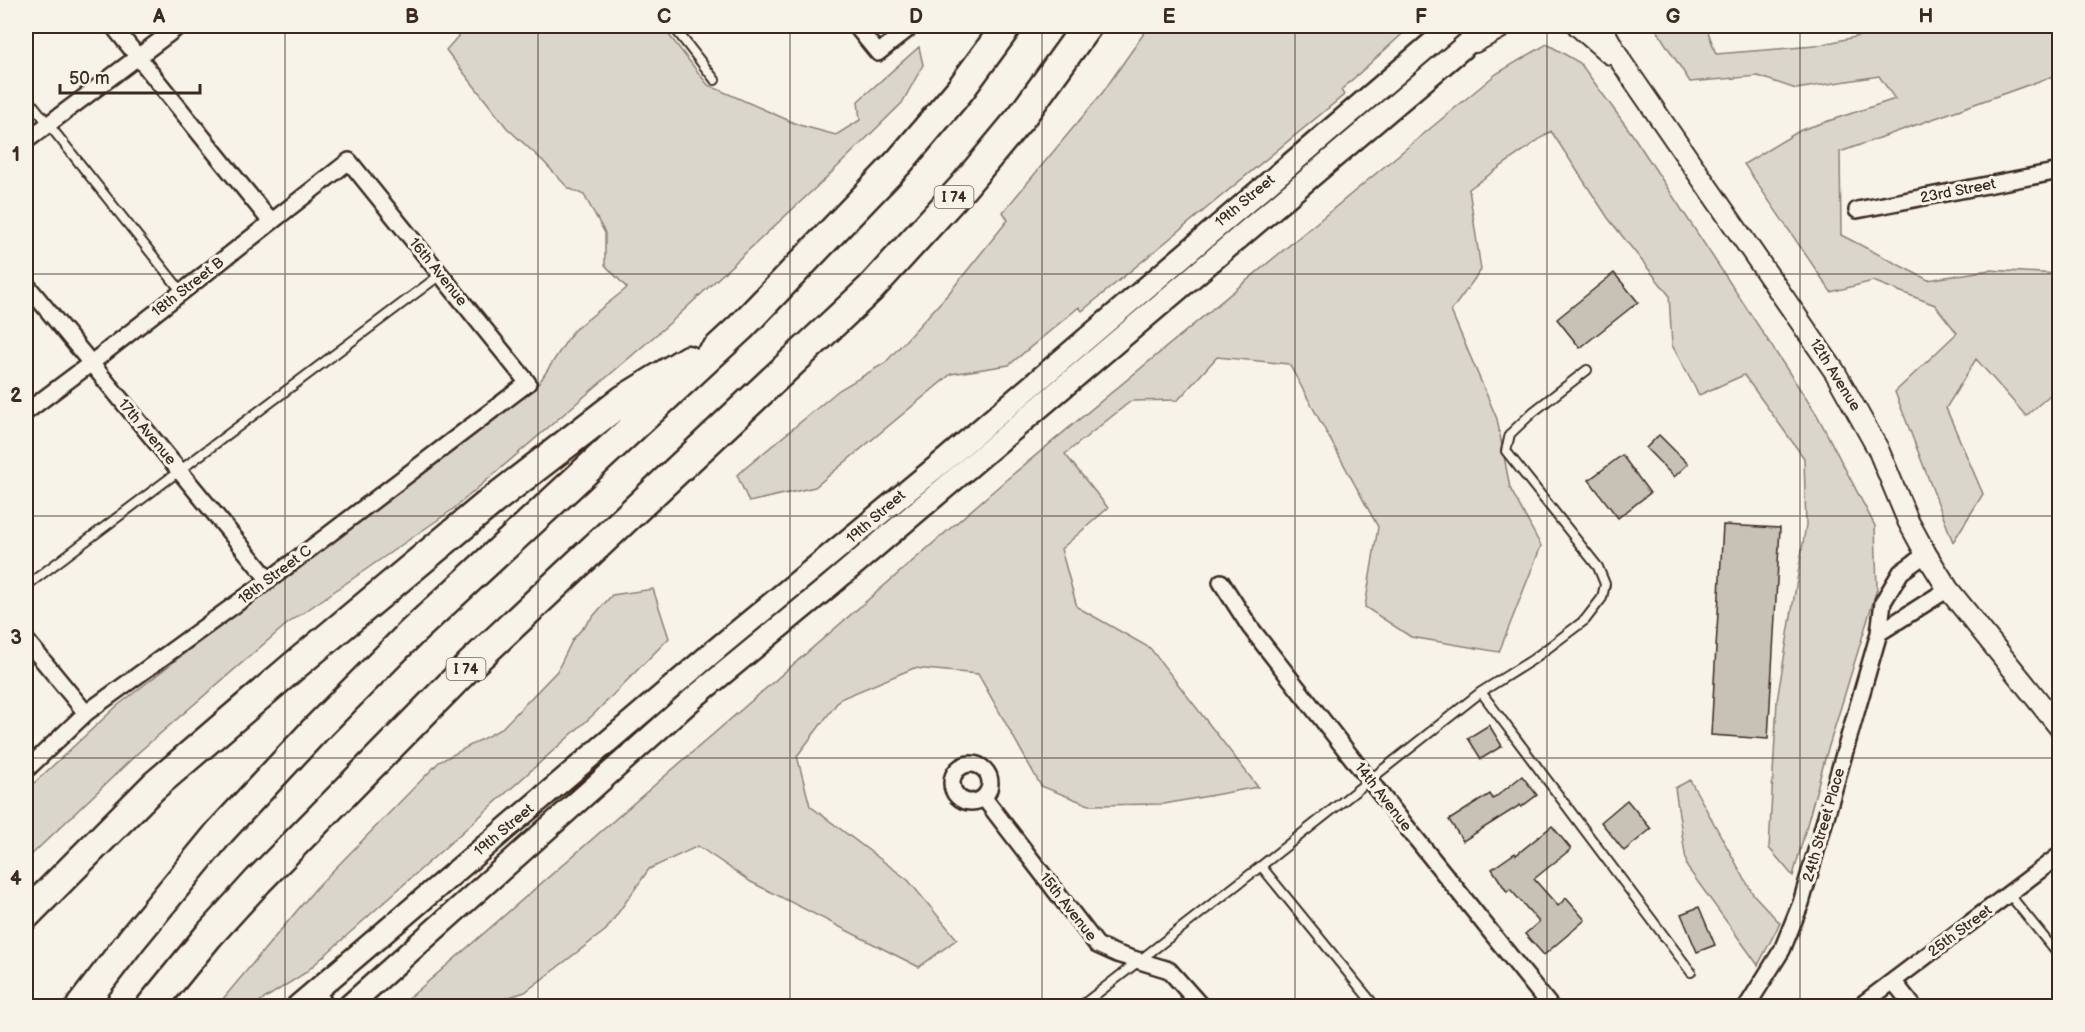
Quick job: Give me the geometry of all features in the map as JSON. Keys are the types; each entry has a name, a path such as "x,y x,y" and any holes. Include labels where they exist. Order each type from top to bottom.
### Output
{"highway":[{"path":"81,1006 133,938 220,832 360,683 741,327 900,161 960,90 1007,26"},
{"name":"I 74","path":"152,1006 209,935 258,881 470,665 871,288 963,187 1022,116 1087,26"},
{"path":"26,915 154,786 233,717 492,501 623,400 741,327"}],"main road":[{"name":"19th Street","path":"298,1006 321,999 367,946 714,651 843,545 1452,26"},
{"name":"19th Street","path":"349,1006 697,694 967,469 1488,26"}],"street":[{"path":"113,26 271,222"},
{"path":"26,141 179,26"},
{"path":"856,26 878,53 912,26"},
{"path":"1451,56 1504,26"},
{"path":"1578,26 1622,63"},
{"name":"12th Avenue","path":"1601,26 1622,63 1835,372 1878,449 1908,521 1948,589 2060,728"},
{"name":"18th Street B","path":"26,412 349,160"},
{"name":"16th Avenue","path":"349,160 528,383"},
{"name":"23rd Street","path":"1857,210 2060,171"},
{"name":"17th Avenue","path":"26,284 269,580"},
{"name":"18th Street C","path":"26,770 86,713 269,580 528,383"},
{"name":"24th Street Place","path":"1747,1006 1782,950 1802,903 1879,633 1883,602 1900,572 1926,554"},
{"name":"14th Avenue","path":"1221,582 1250,627 1550,1006"},
{"path":"1879,633 1948,589"},
{"path":"26,640 86,713"},
{"name":"15th Avenue","path":"984,798 1097,945 1117,954 1169,970 1201,1006"},
{"name":"25th Street","path":"1860,1006 2060,855"},
{"path":"1893,981 1913,1006"}],"lane":[{"path":"673,26 715,80"},
{"path":"26,96 182,292"},
{"path":"26,586 440,274"},
{"path":"1081,1006 1481,692 1532,660 1585,620 1602,598 1605,584 1598,567 1506,451 1510,434 1533,412 1587,370"},
{"path":"1481,692 1691,972"},
{"path":"1262,866 1375,1006"},
{"path":"2009,894 2060,957"}],"shaded area":[{"path":"467,26 662,26 708,85 799,125 836,135 860,120 858,101 919,47 923,65 902,103 824,180 671,322 452,510 287,624 140,751 26,860 26,792 32,785 117,706 539,383 573,331 627,288 605,265 605,233 584,195 568,188 507,128 446,50"},
{"path":"1149,26 1411,26 1341,90 1344,95 1082,311 1079,307 1009,365 951,374 815,487 749,502 737,475 839,390 885,363 949,293 1008,220 1003,212 1103,92"},
{"path":"1654,26 1706,26 1716,54 1815,46 1904,26 2059,26 2059,74 1840,152 1841,235 1928,280 1989,270 2059,274 2059,387 2026,416 1976,359 1946,408 1983,494 1953,542 1895,392 1957,333 1935,305 1873,281 1831,292 1744,164 1801,130 1895,99 1879,76 1796,89 1758,76 1690,82"},
{"path":"1547,44 1580,63 1632,134 1817,415 1875,526 1877,589 1825,759 1793,876 1769,848 1777,701 1806,525 1804,458 1744,375 1699,395 1672,345 1669,295 1608,218 1551,131 1469,189 1481,270 1451,311 1497,419 1510,488 1541,546 1499,652 1411,637 1365,607 1378,527 1289,364 1217,357 1178,400 1131,401 1065,454 1108,508 1061,549 1077,607 1150,648 1258,787 1164,804 1089,805 1041,786 978,674 914,668 840,699 797,756 810,806 908,880 957,939 919,967 751,882 698,846 649,869 606,930 525,992 481,1006 400,1006 1006,480 1496,74"},
{"path":"653,589 669,638 593,715 305,973 253,1006 217,1006 316,888 439,762 501,729 557,671 573,639 612,595"},
{"path":"1690,780 1753,894 1780,923 1758,965 1687,867 1675,788"}],"building":[{"path":"1614,273 1638,302 1580,348 1557,319"},
{"path":"1659,435 1688,464 1674,477 1646,448"},
{"path":"1622,455 1650,493 1618,518 1589,480"},
{"path":"1723,525 1780,528 1768,739 1711,735"},
{"path":"1489,725 1502,746 1481,759 1468,738"},
{"path":"1522,776 1537,795 1463,841 1449,820 1490,794 1493,799"},
{"path":"1627,800 1651,829 1624,851 1601,822"},
{"path":"1552,826 1571,849 1534,879 1558,906 1566,898 1585,920 1544,955 1525,934 1539,922 1510,889 1507,892 1492,869 1515,853 1516,855"},
{"path":"1699,907 1715,945 1697,952 1681,914"}]}
